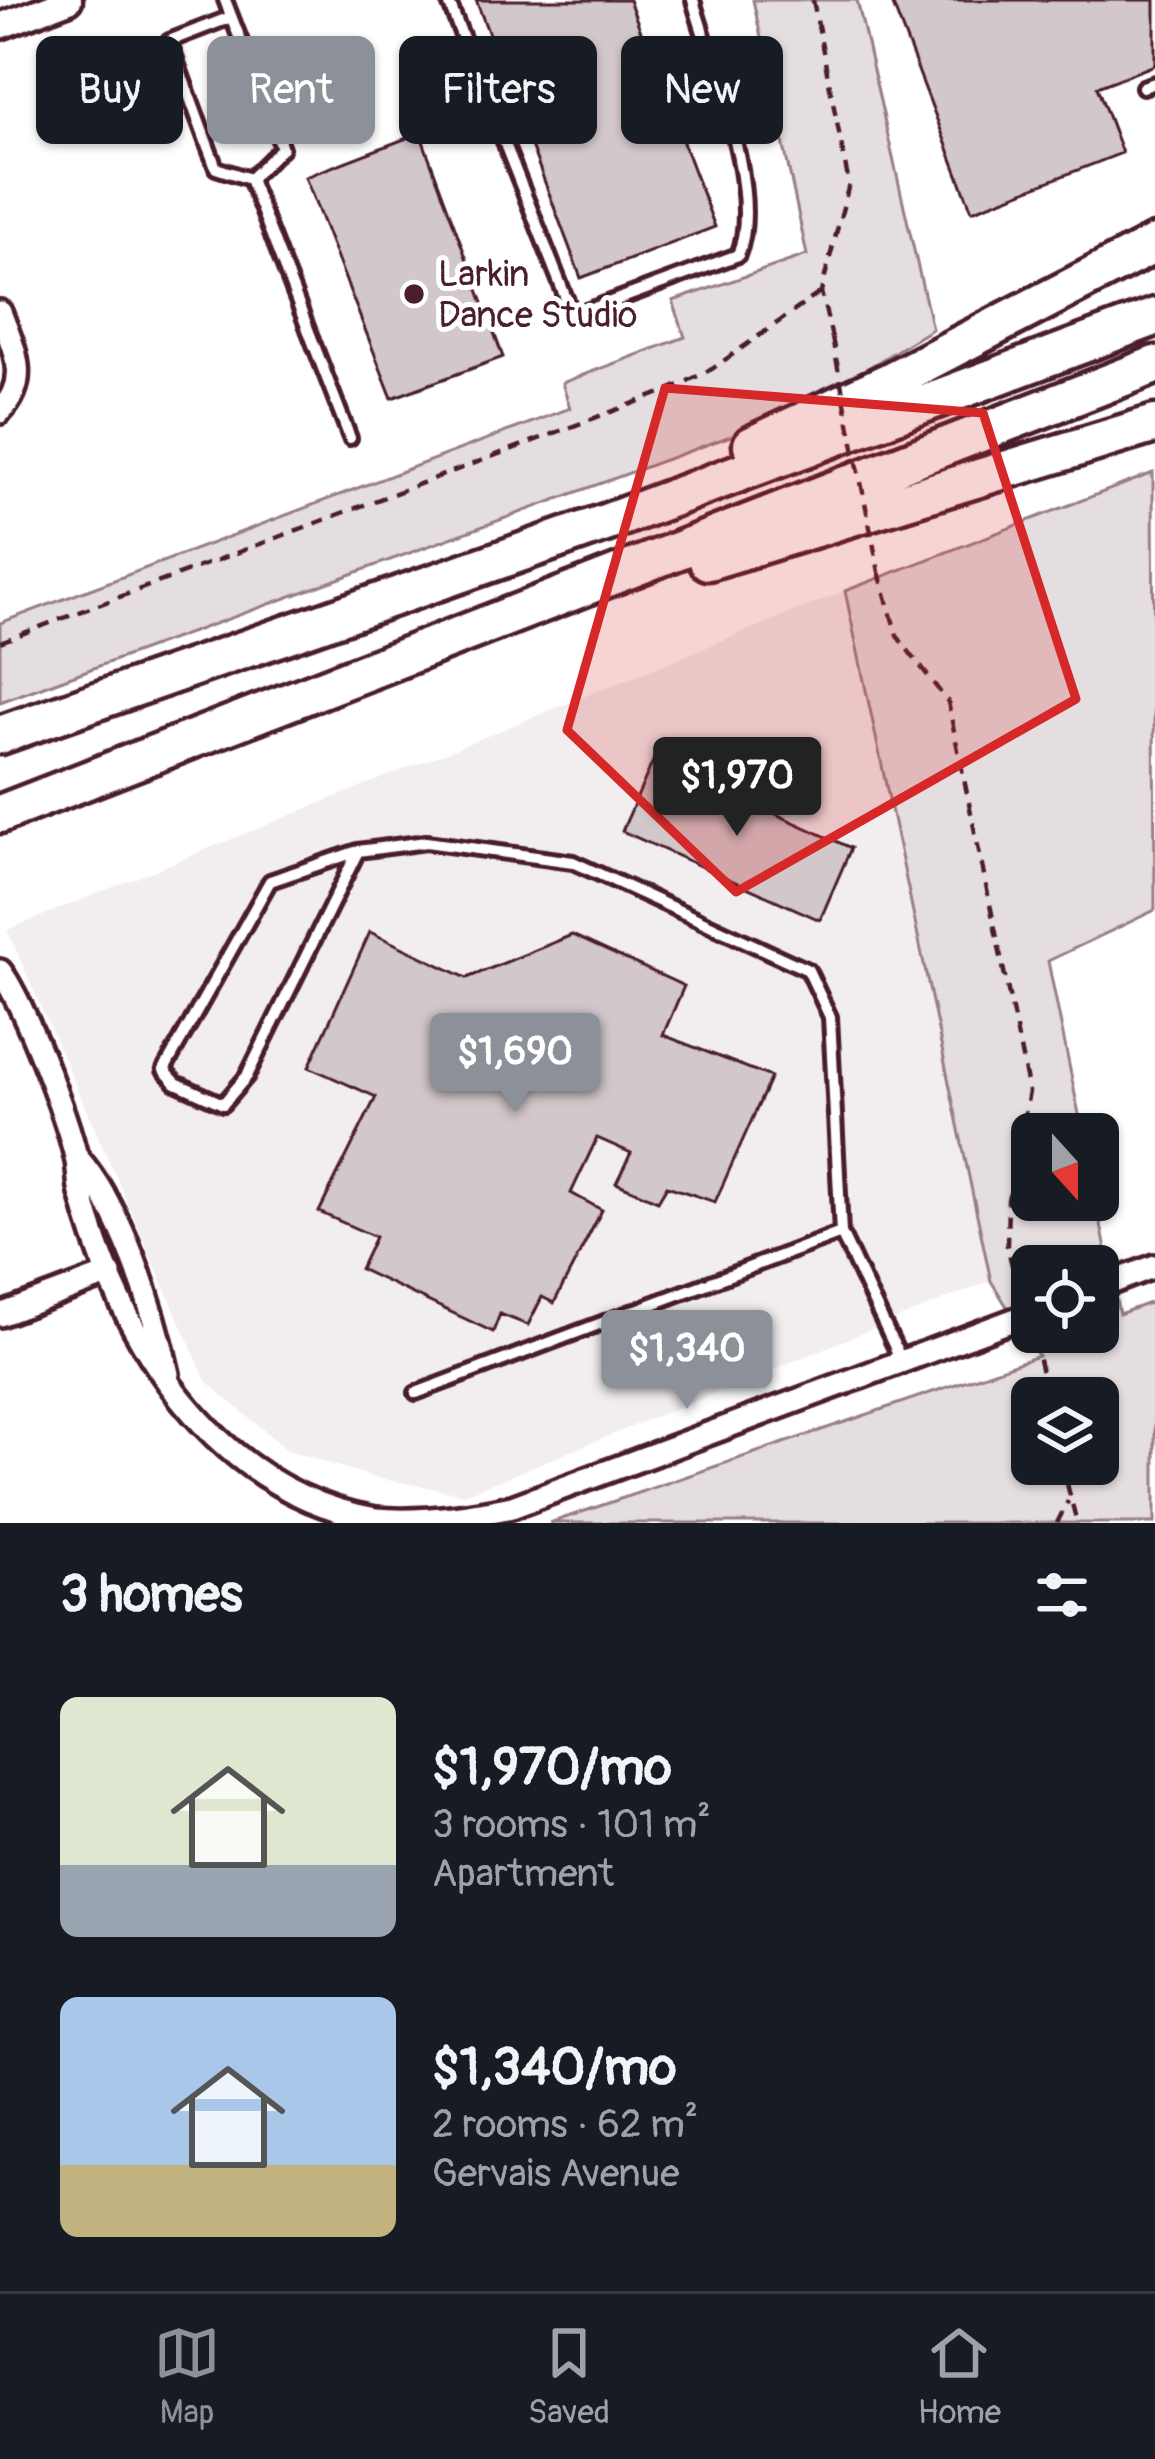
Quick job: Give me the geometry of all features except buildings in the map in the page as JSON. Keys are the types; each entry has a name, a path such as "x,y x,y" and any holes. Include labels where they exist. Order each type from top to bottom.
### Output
{"highway":[{"path":"384,600 784,431 1155,244"},
{"path":"0,735 384,600 1155,317"},
{"path":"0,814 1155,365"},
{"path":"553,599 686,568 1155,424"}],"street":[{"path":"0,26 69,0"},
{"path":"0,312 20,364 17,394 0,412"},
{"path":"0,971 76,1156 80,1191 135,1336 202,1428 287,1490 335,1507 377,1519 424,1520 512,1507 902,1362 1011,1327"},
{"path":"76,1156 100,1183 158,1330 169,1378"},
{"path":"1119,1280 1155,1266"},
{"path":"0,1315 110,1274"}],"lane":[{"path":"225,0 282,148 250,179"},
{"path":"448,0 573,316 738,255 745,239 742,175 693,0"},
{"path":"231,17 169,41 217,168 250,179"},
{"path":"250,179 350,438"},
{"path":"358,851 247,1076 223,1104 176,1083 164,1070 270,880 358,851 426,842 574,862 808,970 830,1017 841,1233 902,1362"},
{"path":"416,1393 841,1233"}],"path":[{"path":"813,0 849,184 821,292 879,572 897,636 948,702 1029,1092 1008,1200 1011,1258"},
{"path":"0,642 669,390 712,369 821,292"},
{"path":"1066,1485 1077,1523"},
{"path":"1057,1523 1069,1498"}],"highlighted area":[{"path":"665,388 983,413 1076,699 736,892 567,730"}],"shaded area":[{"path":"753,0 857,0 932,329 794,413 0,702 0,623 570,408 562,383 685,337 673,301 807,255 783,142 783,36 761,36"},
{"path":"1153,473 1155,910 1048,961 1079,1113 1011,1113 1011,1221 1100,1221 1105,1245 1011,1245 1011,1313 991,1281 845,591"},
{"path":"845,591 991,1281 465,1494 376,1478 287,1450 206,1381 7,930"},
{"path":"1155,1301 1155,1523 550,1523 1038,1356 1119,1353 1119,1314"}],"place":[{"name":"Larkin Dance Studio","path":"414,294"}]}
